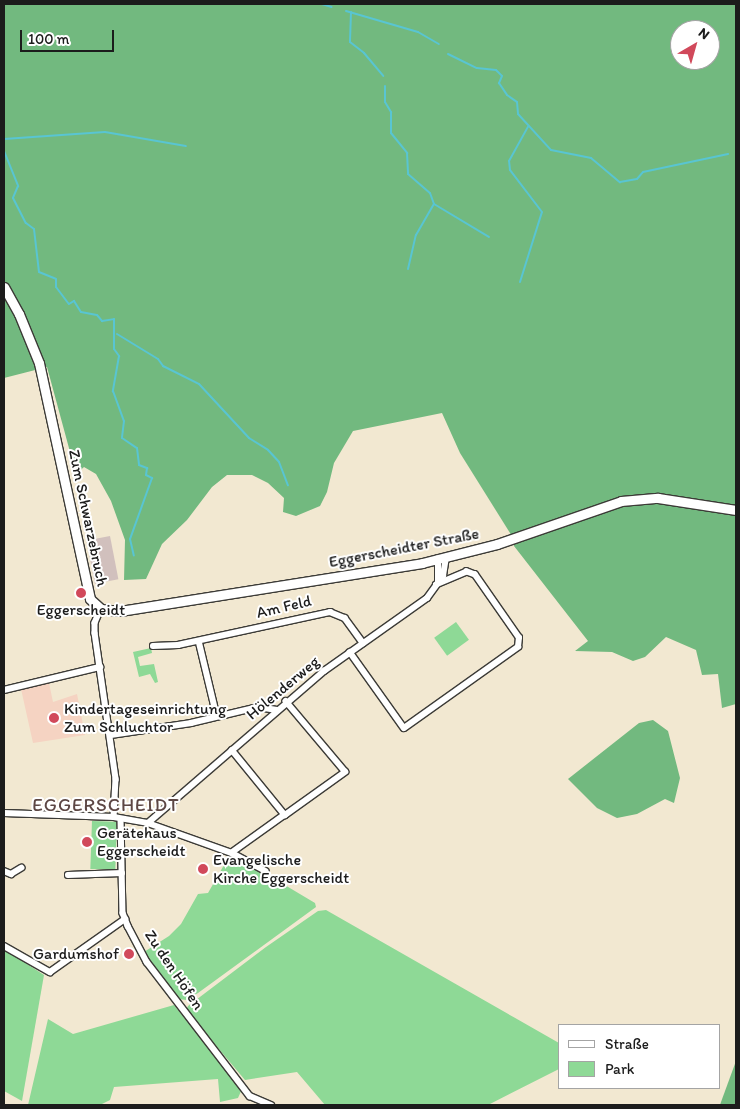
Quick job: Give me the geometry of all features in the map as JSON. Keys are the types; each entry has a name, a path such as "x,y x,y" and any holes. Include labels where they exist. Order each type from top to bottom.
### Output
{"street":[{"name":"Zum Schwarzebruch","path":"4,287 19,314 39,363 90,599 101,608 94,623 116,779 114,817"},
{"name":"Eggerscheidter Straße","path":"101,608 120,611 442,558 498,544 621,501 658,498 736,510"},
{"name":"Hölenderweg","path":"148,823 286,702 350,652 424,600 437,585 444,573 442,558"},
{"path":"350,652 404,728 520,645 519,638 475,575 467,572 437,585"},
{"name":"Am Feld","path":"153,646 199,641 330,612 345,618 363,643"},
{"path":"199,641 218,716"},
{"path":"4,690 100,668"},
{"path":"232,853 345,772 286,702"},
{"path":"111,735 164,728 258,707 277,710"},
{"path":"232,750 285,815"},
{"path":"4,813 114,817 148,823 232,853 266,871"},
{"name":"Zu den Höfen","path":"121,819 125,920 147,962 250,1096 272,1105"},
{"path":"4,871 11,874 22,868"},
{"path":"68,875 122,873"},
{"path":"4,946 50,972 125,920"}],"shaded area":[{"path":"110,536 118,579 95,584 86,541"},
{"name":"Kindertageseinrichtung Zum Schluchtor","path":"49,683 53,702 77,694 85,735 33,743 21,689"}],"green space":[{"path":"4,4 736,4 736,704 722,708 718,674 702,675 696,650 666,637 645,657 633,661 612,652 575,651 588,641 514,546 510,533 460,453 442,413 353,431 334,463 327,492 320,506 296,516 283,512 284,498 268,483 252,475 227,475 212,487 187,520 162,544 146,579 124,580 125,540 111,501 96,474 84,467 76,474 47,367 4,378"},
{"path":"456,622 469,640 447,656 434,638"},
{"path":"151,648 152,653 138,657 140,666 154,664 158,682 155,683 150,674 139,677 133,652"},
{"path":"653,720 668,731 680,778 674,803 665,799 637,814 617,818 597,808 568,779 639,723"},
{"path":"92,821 117,822 115,870 90,869"},
{"path":"228,858 268,875 315,903 316,907 198,993 186,1000 179,999 144,952 169,936 181,924 198,894 208,893"},
{"path":"326,910 558,1042 558,1070 488,1105 325,1105 297,1072 245,1080 186,1010 188,1006 266,947 318,911"},
{"path":"4,949 44,975 22,1101 4,1091"},
{"path":"174,1005 242,1089 238,1098 220,1102 218,1079 114,1087 110,1100 100,1105 28,1105 48,1019 73,1034"},
{"path":"736,1061 736,1105 720,1105 721,1102"}],"waterway":[{"path":"322,4 332,7"},
{"path":"346,11 418,32 439,44"},
{"path":"351,12 350,42 364,53 383,76"},
{"path":"448,54 477,68 496,70 502,76 499,83 507,95 517,102 518,114 551,150 591,158 620,182 637,179 643,172 728,154"},
{"path":"385,86 385,102 391,112 391,133 407,153 408,174 430,193 434,204 489,237"},
{"path":"520,282 542,212 510,170 509,161 528,127"},
{"path":"4,139 105,132 186,146"},
{"path":"4,151 18,186 13,198 26,223 34,229 39,272 56,279 56,287 69,304 74,301 81,312 97,315 102,321 114,319 114,349 119,356 113,391 124,421 122,438 137,448 139,465 147,468 146,475 152,478 130,539 134,556"},
{"path":"408,269 416,235 434,204"},
{"path":"117,334 158,359 163,366 199,384 249,438 268,450 279,462 288,485"}],"place":[{"name":"Eggerscheidt","path":"81,593"},
{"name":"Kindertageseinrichtung Zum Schluchtor","path":"54,718"},
{"name":"Gerätehaus Eggerscheidt","path":"87,842"},
{"name":"Evangelische Kirche Eggerscheidt","path":"203,869"},
{"name":"Gardumshof","path":"129,954"}],"district":[{"name":"EGGERSCHEIDT","path":"106,805"}]}
